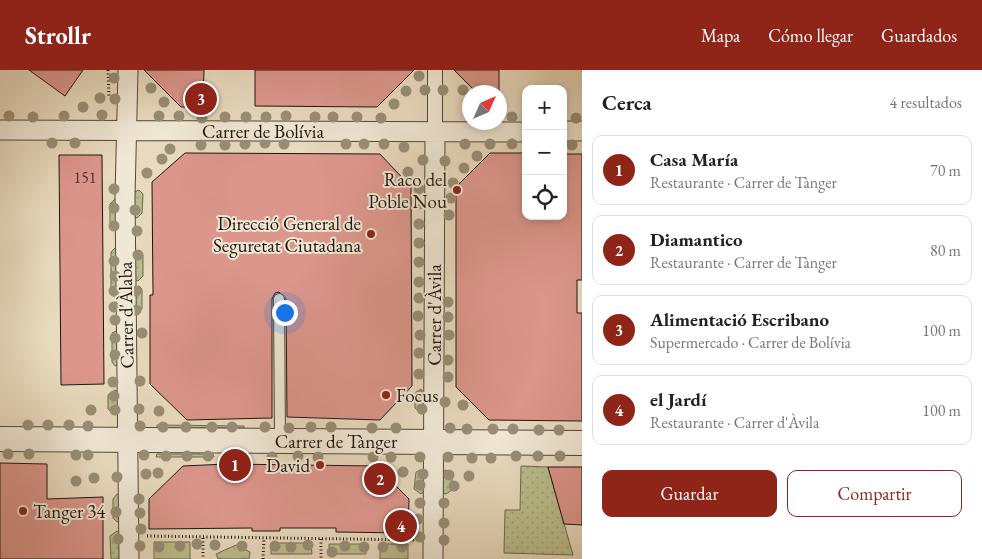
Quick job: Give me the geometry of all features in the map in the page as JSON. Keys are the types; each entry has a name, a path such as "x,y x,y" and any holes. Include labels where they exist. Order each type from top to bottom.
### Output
{"street":[{"name":"Carrer d'Àlaba","path":"128,70 126,131 129,559"},
{"name":"Carrer d'Àvila","path":"433,559 435,70"},
{"name":"Carrer de Bolívia","path":"0,130 522,132"},
{"path":"567,131 582,131"},
{"name":"Carrer de Tànger","path":"0,440 582,443"}],"lane":[{"path":"279,299 280,441"}],"path":[{"path":"147,536 414,540"},
{"path":"203,538 203,559"},
{"path":"263,559 264,538"},
{"path":"321,539 321,559"}],"green space":[{"path":"139,190 143,194 142,213 137,218 134,217 134,192"},
{"path":"115,199 118,201 119,228 115,229 110,225 110,204"},
{"path":"115,248 119,250 119,297 115,298 111,293 111,252"},
{"path":"138,251 143,255 143,276 138,281 134,279 134,252"},
{"path":"139,286 142,289 142,309 137,313 134,312 134,288"},
{"path":"116,331 118,364 115,366 112,362 112,333"},
{"path":"421,389 426,394 426,409 420,413 415,408 415,394"},
{"path":"115,390 120,393 119,413 114,414 108,409 108,395"},
{"path":"157,425 244,426 244,428 157,428"},
{"path":"157,454 213,454 214,457 156,457"},
{"path":"521,466 548,467 573,555 504,553 505,510 520,510"},
{"path":"420,470 426,474 424,492 421,494 414,489 416,472"},
{"path":"446,470 452,475 452,490 446,494 443,493 442,472"},
{"path":"117,494 120,495 120,521 117,522 113,518 113,499"},
{"path":"117,531 120,533 122,559 111,559 110,536"},
{"path":"154,542 190,542 190,559 154,559"},
{"path":"271,543 311,543 312,554 271,554"},
{"path":"329,544 366,544 366,554 329,554"},
{"path":"380,544 408,544 408,559 380,559"},
{"path":"236,545 250,552 249,559 218,559 216,554"}],"building":[{"path":"29,70 83,70 65,96"},
{"path":"144,70 204,70 203,107 181,107"},
{"path":"255,70 414,70 377,107 255,106"},
{"path":"454,70 499,70 499,85 469,85"},
{"path":"185,153 380,154 411,187 412,386 380,420 287,417 286,299 279,292 275,293 272,299 272,418 187,420 150,384 150,295 153,295 152,182"},
{"path":"490,153 522,153 522,220 567,220 567,154 582,154 582,280 577,280 577,313 582,313 582,421 489,420 456,387 456,187"},
{"path":"59,155 102,155 104,384 61,385"},
{"path":"0,463 47,464 47,499 103,497 103,559 0,559"},
{"path":"227,464 376,466 409,499 408,533 336,532 336,528 280,528 280,531 252,531 252,528 149,529 149,499 183,466"},
{"path":"548,467 582,467 582,525 564,524"}],"place":[{"name":"Alimentació Escribano","path":"201,99"},
{"name":"Raco del Poble Nou","path":"457,190"},
{"name":"Direcció General de Seguretat Ciutadana","path":"371,234"},
{"name":"Focus","path":"386,395"},
{"name":"Casa María","path":"235,465"},
{"name":"David","path":"320,465"},
{"name":"Diamantico","path":"380,479"},
{"name":"Tanger 34","path":"23,511"},
{"name":"el Jardí","path":"401,526"}]}
